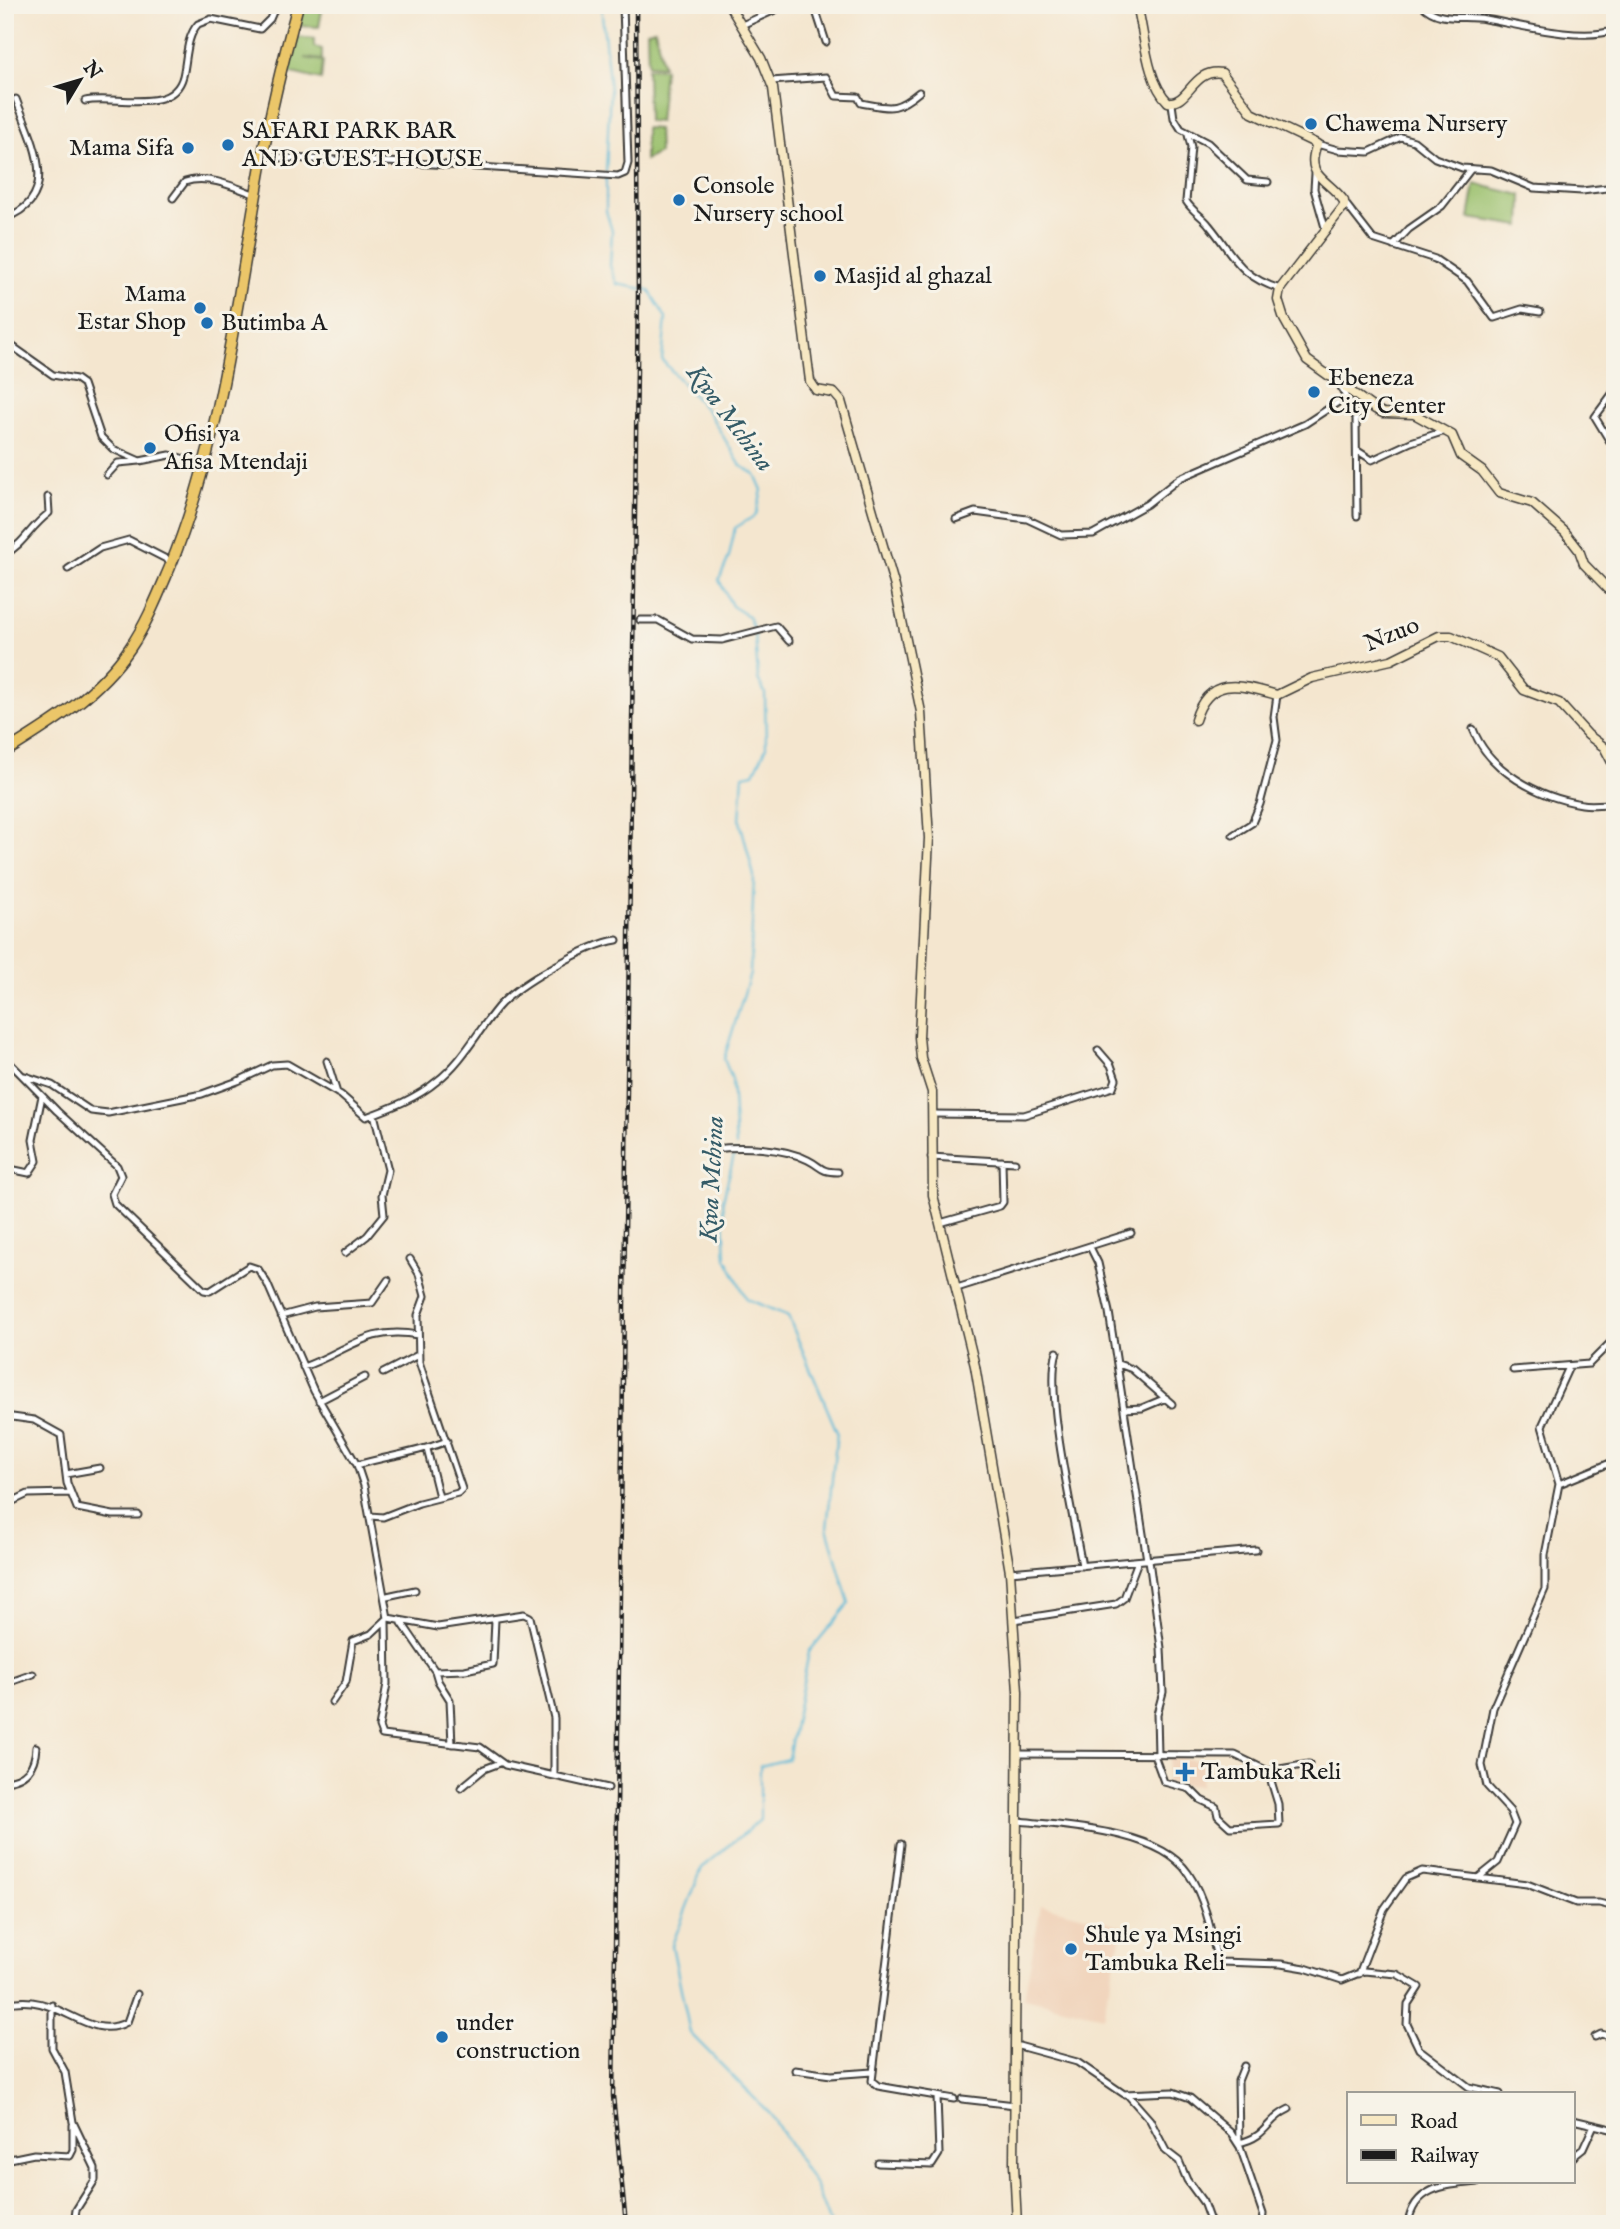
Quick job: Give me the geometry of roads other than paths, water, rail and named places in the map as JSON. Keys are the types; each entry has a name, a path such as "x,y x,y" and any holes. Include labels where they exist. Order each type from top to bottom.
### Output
{"highway":[{"path":"5,752 53,722 93,691 120,661 144,625 172,562 205,464 233,332 262,157 298,5"}],"street":[{"path":"85,101 106,98 138,101 170,95 180,86 191,35 198,24 211,19 260,29 267,24 276,5"},
{"path":"262,157 433,164 618,176 625,173 628,163 623,5"},
{"path":"729,5 771,81 810,381 816,390 834,393 841,401 895,587 921,712 929,838 919,1037 921,1058 932,1093 932,1188 975,1366 1010,1572 1014,1620 1018,1754 1015,2045 1017,2224"},
{"path":"814,5 826,42"},
{"path":"1137,5 1158,90 1172,104 1174,118 1188,135 1191,147 1184,195 1189,205 1227,245 1235,264 1260,282 1280,289"},
{"path":"1422,5 1440,15 1485,19 1521,28 1571,32 1615,30"},
{"path":"742,25 782,6"},
{"path":"1172,104 1203,75 1222,73 1252,113 1317,144 1338,150 1369,152 1401,137 1414,142 1435,158 1471,169 1491,170 1543,189 1582,191 1615,187"},
{"path":"771,81 826,77 836,96 858,96 861,103 884,109 902,104 919,92"},
{"path":"5,218 26,208 40,178 38,158 16,99"},
{"path":"1188,135 1208,143 1247,180 1268,182"},
{"path":"1317,144 1312,156 1314,189 1326,231"},
{"path":"1393,246 1409,229 1442,206 1471,169"},
{"path":"1315,174 1345,203 1368,235 1440,261 1467,281 1494,318 1522,309 1540,312"},
{"path":"173,198 185,182 196,179 222,183 256,195"},
{"path":"1345,203 1280,289 1279,306 1304,356 1375,409 1384,413 1414,414 1445,431 1457,442 1461,456 1482,471 1499,493 1532,503 1565,532 1579,550 1584,565 1615,596"},
{"path":"5,341 24,358 53,375 79,381 86,390 104,442 140,461"},
{"path":"1339,382 1356,418 1357,516"},
{"path":"1615,390 1595,417 1615,450"},
{"path":"956,519 975,512 1027,519 1061,535 1093,534 1147,504 1180,478 1305,424 1346,397"},
{"path":"1358,450 1372,460 1416,440 1445,431"},
{"path":"107,475 118,463 170,456 205,464"},
{"path":"5,554 16,549 30,528 49,513 51,505 48,497"},
{"path":"68,569 100,548 129,540 172,562"},
{"path":"640,620 658,620 692,639 712,640 776,626 789,641"},
{"name":"Nzuo","path":"1277,695 1312,678 1391,660 1439,636 1451,636 1498,657 1524,690 1559,703 1588,735 1604,747 1615,768"},
{"path":"1195,720 1204,698 1218,689 1260,688 1277,695 1274,717 1277,740 1260,804 1252,823 1233,835"},
{"path":"1473,729 1485,754 1533,790 1583,805 1615,805"},
{"path":"25,1076 52,1085 80,1106 100,1113 202,1094 276,1064 292,1066 337,1093 362,1116 374,1114 414,1097 437,1082 460,1060 496,1009 522,985 601,943 617,940"},
{"path":"933,1114 1008,1117 1097,1094 1116,1082 1114,1070 1098,1050"},
{"path":"5,1058 120,1170 121,1176 112,1194 117,1206 204,1290 210,1290 252,1266 267,1283 319,1401 357,1465 387,1596 387,1684 380,1731 388,1737 480,1747 500,1763 608,1788"},
{"path":"327,1061 337,1093"},
{"path":"5,1168 29,1173 34,1167 37,1161 33,1140 42,1096"},
{"path":"345,1253 370,1233 384,1215 382,1197 388,1171 374,1114"},
{"path":"714,1149 736,1146 782,1153 808,1160 821,1171 838,1172"},
{"path":"931,1157 1015,1162"},
{"path":"940,1223 1000,1206 1003,1202 1002,1161"},
{"path":"957,1287 1131,1234"},
{"path":"1090,1247 1104,1287 1118,1364 1161,1648 1163,1692 1157,1714 1156,1755 1164,1782 1190,1789 1201,1800 1216,1807 1218,1816 1230,1827 1279,1824 1278,1804 1268,1771"},
{"path":"370,1517 392,1514 458,1493 462,1489 418,1355 419,1311 425,1296 419,1274 410,1259"},
{"path":"281,1316 315,1307 372,1303 388,1280"},
{"path":"303,1367 372,1334 398,1332 418,1335"},
{"path":"1513,1370 1589,1364 1598,1358 1615,1338"},
{"path":"1057,1352 1053,1373 1068,1491 1082,1566"},
{"path":"383,1373 418,1355"},
{"path":"1118,1364 1132,1369 1172,1404"},
{"path":"1478,1878 1498,1862 1515,1824 1510,1811 1484,1780 1483,1753 1493,1707 1545,1589 1545,1555 1559,1484 1542,1426 1569,1367"},
{"path":"319,1401 365,1377"},
{"path":"1124,1409 1142,1408 1166,1398"},
{"path":"5,1416 34,1420 60,1433 64,1440 67,1483 79,1509 114,1515 138,1515"},
{"path":"357,1465 427,1449 447,1441"},
{"path":"427,1449 439,1497"},
{"path":"1559,1484 1615,1461"},
{"path":"66,1474 100,1468"},
{"path":"61,1492 67,1483"},
{"path":"5,1505 28,1494 70,1493"},
{"path":"1010,1572 1256,1550"},
{"path":"1014,1620 1116,1604 1124,1598 1138,1560"},
{"path":"387,1596 415,1590"},
{"path":"387,1620 438,1628 524,1614 532,1620 554,1718 554,1774"},
{"path":"332,1702 346,1682 354,1641 371,1634 387,1620"},
{"path":"435,1671 465,1670 493,1664 495,1620"},
{"path":"402,1623 435,1671 450,1700 452,1744"},
{"path":"5,1684 33,1674"},
{"path":"5,1781 19,1779 33,1766 36,1747"},
{"path":"1018,1754 1235,1755 1268,1771 1309,1764"},
{"path":"461,1788 484,1769 500,1763"},
{"path":"1017,1821 1102,1832 1162,1851 1187,1871 1207,1914 1217,1959 1221,1962 1281,1964 1305,1968 1342,1980 1364,1971 1397,1974 1419,1987 1408,2004 1407,2024 1419,2049 1469,2087 1491,2092"},
{"path":"901,1844 872,2081 878,2086 954,2099"},
{"path":"1359,1974 1379,1919 1406,1878 1429,1870 1541,1888 1576,1903 1599,1903 1615,1907"},
{"path":"5,2004 26,2001 52,2005 87,2024 115,2027 130,2018 137,1994"},
{"path":"5,2160 34,2154 70,2156 73,2153 65,2072 52,2048 52,2005"},
{"path":"1595,2037 1601,2034 1615,2038"},
{"path":"1015,2045 1077,2062 1117,2091 1127,2094 1161,2092 1184,2095 1224,2124 1239,2145 1263,2214 1262,2224"},
{"path":"1239,2145 1238,2081 1244,2066"},
{"path":"795,2070 831,2075 872,2072"},
{"path":"1127,2094 1150,2120 1166,2151 1179,2161 1187,2180 1203,2202 1211,2224"},
{"path":"878,2164 932,2165 939,2154 937,2096"},
{"path":"962,2099 1015,2105"},
{"path":"1239,2145 1262,2135 1274,2117 1289,2109"},
{"path":"1574,2120 1615,2130"},
{"path":"72,2122 95,2168 94,2180 76,2210 74,2224"},
{"path":"1574,2156 1583,2149 1594,2125"},
{"path":"1408,2224 1412,2205 1418,2198 1438,2189 1467,2184"}],"waterway":[{"name":"Kwa Mchina","path":"601,5 610,90 606,172"},
{"name":"Kwa Mchina","path":"606,177 606,211 612,231 610,266 617,284 649,290 666,318 662,360 709,413 741,466 755,474 762,490 756,515 735,528 729,557 719,580 732,606 748,616 753,628"},
{"name":"Kwa Mchina","path":"736,1146 732,1079 724,1059 750,974 754,876 740,821 743,775 754,773 766,748 765,693 758,679 755,634"},
{"name":"Kwa Mchina","path":"735,1151 723,1200 726,1258 747,1299 788,1316 837,1432 827,1528 849,1603 809,1652 788,1759 760,1766 760,1820 702,1868 672,1945 690,2033 771,2115 815,2185 830,2224"}],"railway":[{"path":"626,2224 613,2096 638,294 636,5"}],"place":[{"name":"Chawema Nursery","path":"1311,124"},
{"name":"SAFARI PARK BAR AND GUEST HOUSE","path":"228,145"},
{"name":"Mama Sifa","path":"188,148"},
{"name":"Console Nursery school","path":"679,200"},
{"name":"Masjid al ghazal","path":"820,276"},
{"name":"Mama Estar Shop","path":"200,308"},
{"name":"Butimba A","path":"207,323"},
{"name":"Ebeneza City Center","path":"1314,392"},
{"name":"Ofisi ya Afisa Mtendaji","path":"150,448"},
{"name":"Tambuka Reli","path":"1185,1772"},
{"name":"Shule ya Msingi Tambuka Reli","path":"1071,1949"},
{"name":"under construction","path":"442,2037"}]}
